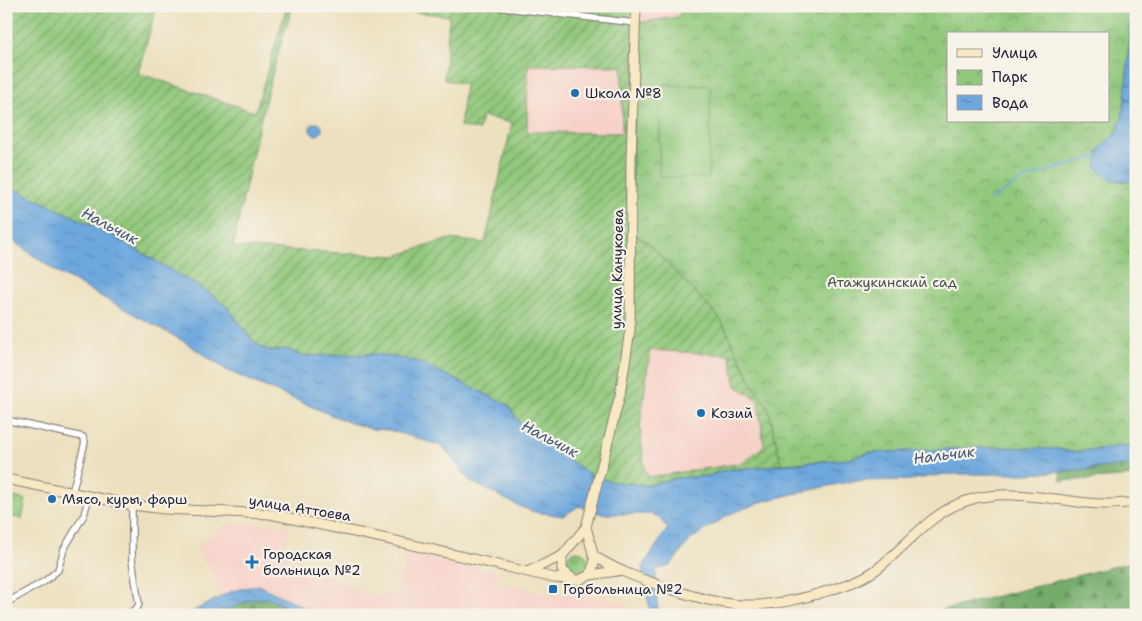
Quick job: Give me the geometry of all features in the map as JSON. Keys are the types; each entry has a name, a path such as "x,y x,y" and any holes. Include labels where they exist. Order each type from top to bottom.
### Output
{"street":[{"path":"490,6 636,23"},
{"name":"улица Канукоева","path":"586,526 620,395 630,330 631,160 636,6"},
{"path":"6,420 83,437 85,442 72,493"},
{"name":"улица Аттоева","path":"6,478 132,505 164,509 270,514 554,578 574,579"},
{"path":"6,604 45,581 58,570 64,550 84,515 89,496"},
{"path":"528,571 576,545 592,553 618,571 692,597 727,605 760,606 785,603 829,591 875,570 935,516 968,500 997,496 1022,496 1088,504 1136,502"},
{"path":"126,615 137,608 139,604 132,560 132,505"},
{"path":"586,526 564,553 562,570 574,579 579,580 590,575 618,571"},
{"path":"586,526 595,566 590,575"}],"shaded area":[{"path":"636,6 684,6 678,17 636,23"},
{"name":"Школа №8","path":"528,65 623,66 622,133 527,132"},
{"name":"Козий","path":"650,350 730,355 736,386 758,400 764,446 743,463 649,477 645,471 640,427"},
{"name":"Городская больница №2","path":"230,523 259,523 290,527 280,553 374,596 397,592 407,552 498,572 496,583 513,587 515,584 545,595 578,593 625,603 624,615 320,615 265,587 251,586 218,598 216,580 196,546"}],"green space":[{"path":"6,6 157,6 138,73 255,112 287,6 293,6 267,95 233,247 395,256 449,239 485,243 512,123 482,116 479,130 460,127 465,84 444,80 449,16 395,10 396,6 636,6 631,231 651,246 721,320 754,387 768,407 781,464 749,470 725,470 709,476 677,478 649,485 612,482 589,474 554,449 536,433 522,426 508,405 451,378 375,354 304,356 286,349 272,351 264,349 253,341 228,308 211,294 107,232 6,185","holes":["528,65 622,66 622,133 527,132","650,350 730,355 736,386 758,400 764,446 743,463 649,477 645,471 640,427"]},
{"name":"Атажукинский сад","path":"684,6 1136,6 1136,445 1071,452 1059,449 997,447 868,453 849,459 781,464 768,407 754,387 721,320 651,246 631,231 636,23 678,17"},
{"path":"661,85 711,86 709,178 659,177"},
{"path":"1136,465 1136,476 1061,481 1060,471"},
{"path":"6,495 26,500 22,519 6,515"},
{"path":"577,551 585,554 588,562 585,570 577,573 569,570 566,562 569,554"},
{"path":"1127,563 1136,563 1136,615 923,615"},
{"path":"267,598 288,607 298,615 214,615 253,599"}],"water":[{"path":"1129,6 1136,6 1136,180 1119,181 1104,175 1096,167 1101,148 1120,127 1118,125 1122,118 1125,99 1131,100 1125,98 1130,36"},
{"path":"316,123 322,129 316,135 310,129"},
{"name":"Нальчик","path":"6,185 107,232 211,294 228,308 253,341 264,349 272,351 286,349 304,356 375,354 417,361 508,405 522,426 536,433 554,449 589,474 612,482 649,485 677,478 709,476 725,470 849,459 868,453 997,447 1059,449 1071,452 1136,445 1136,465 1028,474 945,474 910,480 853,481 764,501 730,514 691,539 670,566 656,570 658,615 651,615 642,570 668,528 658,517 651,514 602,514 579,506 563,516 535,512 521,507 470,481 442,446 389,430 371,429 348,422 228,371 185,342 58,273 6,236"},
{"path":"258,585 320,615 298,615 288,607 267,598 253,599 214,615 186,615 232,591"}],"waterway":[{"path":"990,201 1021,180 1098,156"}],"place":[{"name":"Школа №8","path":"575,93"},
{"name":"Козий","path":"701,413"},
{"name":"Мясо, куры, фарш","path":"52,499"},
{"name":"Городская больница №2","path":"252,562"},
{"name":"Горбольница №2","path":"553,589"}]}
